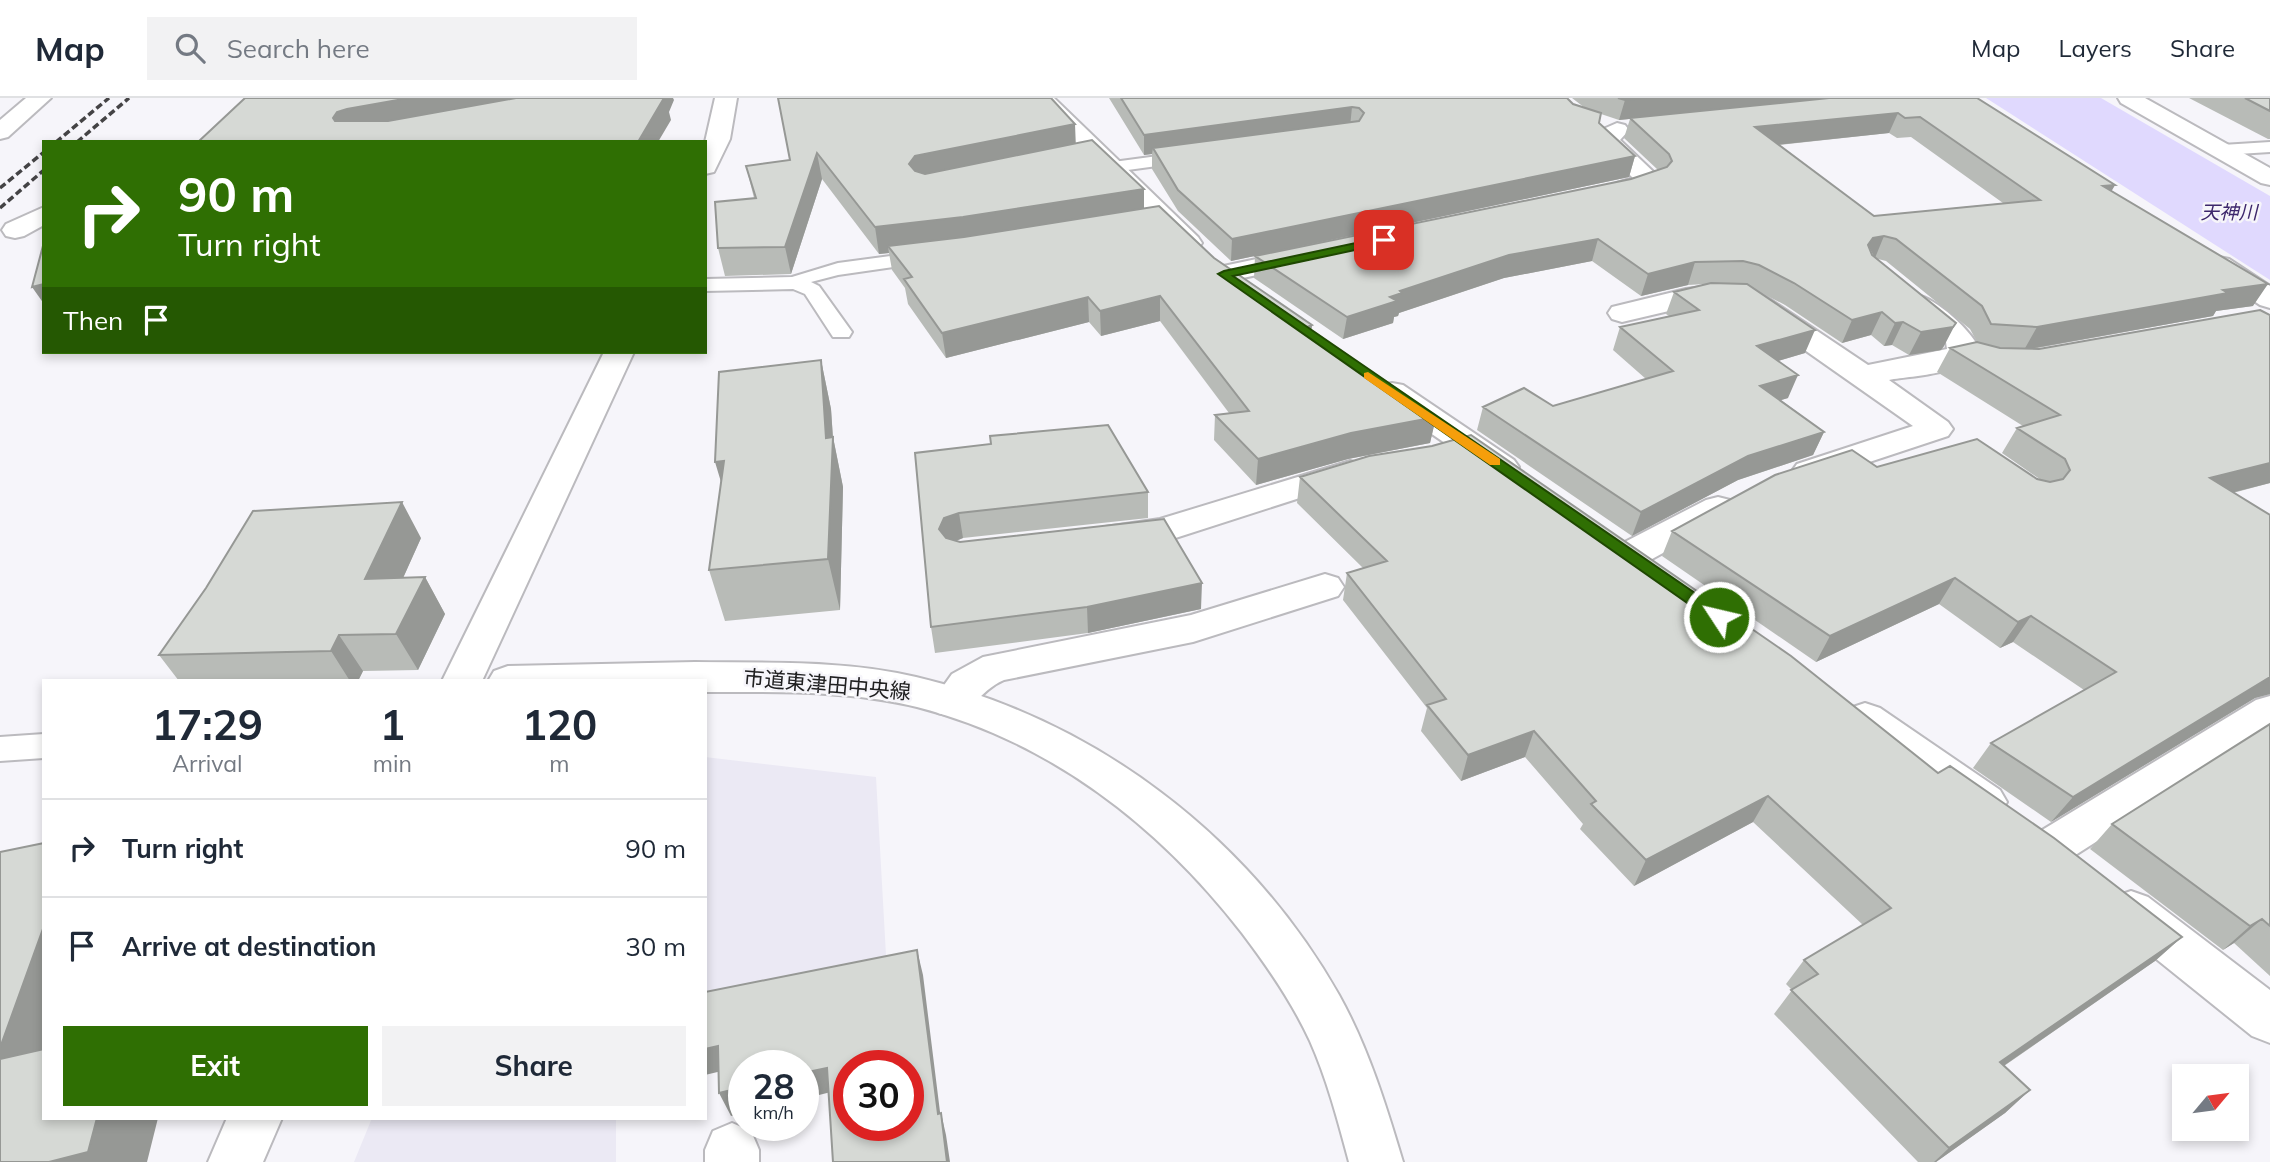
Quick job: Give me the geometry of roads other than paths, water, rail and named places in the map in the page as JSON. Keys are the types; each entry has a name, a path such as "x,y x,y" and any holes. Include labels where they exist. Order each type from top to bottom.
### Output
{"main road":[{"path":"0,132 40,98"},
{"path":"707,162 720,131 726,98"},
{"path":"1041,98 1153,224 1264,303"},
{"path":"2129,98 2270,178"},
{"path":"1584,198 1651,181 1608,142 1609,135 1629,128 1591,122"},
{"path":"15,230 42,216"},
{"path":"1224,274 1331,252"},
{"path":"2202,254 2265,312"},
{"path":"1863,375 1973,358 1958,337 1884,278"},
{"path":"1622,313 1716,293 1733,293 1749,298 1948,436 1776,482"},
{"path":"463,679 617,354"},
{"path":"1361,371 1528,485"},
{"path":"1426,459 1471,446"},
{"path":"1083,539 1163,530 1307,483 1360,468 1387,465"},
{"path":"1665,579 1619,547 1739,497"},
{"path":"952,702 963,683 997,667 1193,628 1325,587"},
{"name":"市道東津田中央線","path":"559,679 660,675 800,679 915,692 952,702 1024,730 1075,754 1164,815 1239,892 1312,994 1340,1055 1365,1121 1376,1162"},
{"path":"1835,698 2042,843 2270,711"},
{"path":"2105,891 2270,1020"},
{"path":"234,1162 254,1120"}],"lane":[{"path":"2222,150 2270,147"},
{"path":"1095,160 1203,155"},
{"path":"796,283 807,276 838,269 953,255"},
{"path":"707,285 796,283 812,290 841,332"},
{"path":"0,749 42,746"}],"water":[{"name":"天神川","path":"1986,98 2101,98 2270,196 2270,280"}],"railway":[{"path":"58,140 109,98"},
{"path":"79,140 129,98"},
{"path":"0,188 42,154"},
{"path":"0,208 42,172"}]}
